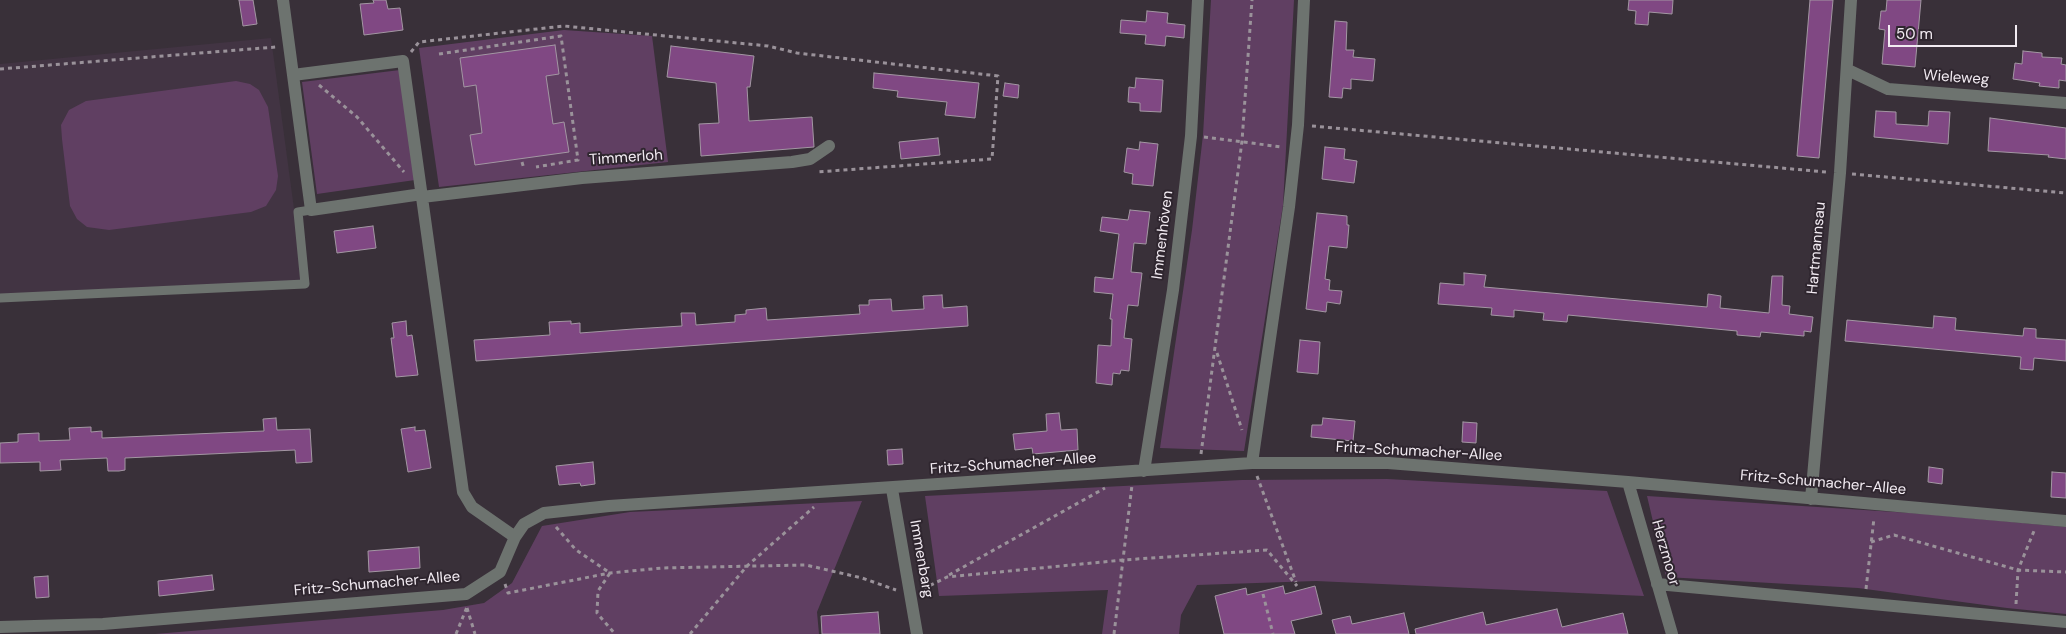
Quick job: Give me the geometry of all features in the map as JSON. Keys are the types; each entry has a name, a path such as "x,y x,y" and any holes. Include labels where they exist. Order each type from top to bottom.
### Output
{"street":[{"path":"283,0 290,46 299,74 311,210"},
{"name":"Immenhöven","path":"1139,472 1173,290 1191,136 1198,0"},
{"path":"1252,463 1289,207 1298,125 1304,0"},
{"name":"Hartmannsau","path":"1811,499 1840,173 1851,0"},
{"path":"299,74 403,61 463,492 472,507 514,537"},
{"name":"Wieleweg","path":"1848,70 1888,89 2066,103"},
{"name":"Timmerloh","path":"311,210 422,195 582,178 792,162 810,159 829,146"},
{"name":"Fritz-Schumacher-Allee","path":"0,627 106,629 466,601 500,572 514,537 524,524 544,513 609,506 892,489 1252,463 1388,463 1628,482 2066,521"},
{"name":"Herzmoor","path":"1628,482 1672,634"},
{"name":"Immenbarg","path":"892,489 917,634"},
{"path":"1657,584 2066,622"}],"lane":[{"path":"0,298 305,284 298,212 311,210"}],"path":[{"path":"1199,467 1216,351 1242,141 1252,0"},
{"path":"403,61 419,42 564,26 758,45 797,54 998,76 992,159 813,172"},
{"path":"439,54 507,46 561,36 578,160 514,170"},
{"path":"0,69 290,46"},
{"path":"299,74 357,116 422,195"},
{"path":"1298,125 2066,193"},
{"path":"1191,136 1286,147"},
{"path":"522,162 524,169"},
{"path":"1216,351 1242,432"},
{"path":"947,576 1123,560 1267,550 1297,586 1252,463"},
{"path":"1114,634 1123,560 1139,472"},
{"path":"500,572 508,593 610,573 662,568 806,565 862,578 910,595 1108,486"},
{"path":"690,634 747,566 829,493"},
{"path":"1865,602 1876,504"},
{"path":"544,513 576,550 610,573"},
{"path":"2015,617 2018,570 2039,519"},
{"path":"1871,542 1894,536 2018,570 2066,572"},
{"path":"610,573 598,590 597,613 615,634"},
{"path":"1262,594 1273,634"},
{"path":"456,634 466,601"},
{"path":"466,601 475,634"}],"shaded area":[{"path":"1211,0 1294,0 1283,205 1244,451 1160,448 1192,230 1203,135"},
{"path":"564,30 652,36 668,162 439,187 419,48"},
{"path":"271,38 304,283 0,297 0,64"},
{"path":"400,70 415,180 317,194 302,82"},
{"path":"236,81 250,84 259,90 268,107 278,176 276,190 266,206 251,212 109,230 87,227 77,219 70,206 62,139 61,125 69,110 86,101"},
{"path":"1387,479 1607,491 1644,596 1316,581 1197,585 1181,615 1179,634 1102,634 1108,590 939,596 925,496 1242,480"},
{"path":"1647,496 1926,514 2066,527 2066,614 1858,588 1666,577"},
{"path":"862,501 817,612 819,634 155,634 443,610 484,603 512,583 542,526 630,512"}],"building":[{"path":"239,0 253,0 257,24 243,26"},
{"path":"373,0 386,0 388,9 400,8 403,30 364,35 360,4 374,3"},
{"path":"1629,0 1673,0 1672,14 1649,12 1648,25 1635,24 1636,11 1628,10"},
{"path":"1810,0 1833,0 1819,158 1797,156"},
{"path":"1887,0 1921,0 1915,67 1882,64 1885,30 1879,29 1881,11 1886,11"},
{"path":"1147,11 1168,13 1167,23 1185,25 1184,38 1166,36 1165,46 1145,44 1146,35 1120,33 1121,20 1146,22"},
{"path":"1335,21 1347,22 1346,50 1354,50 1353,57 1375,59 1373,81 1351,79 1351,89 1343,88 1342,98 1329,97"},
{"path":"555,45 559,74 546,76 553,124 564,122 569,152 475,165 470,135 482,133 476,85 464,87 460,58"},
{"path":"671,46 754,56 750,87 747,87 749,121 812,117 814,147 701,156 699,124 719,123 716,83 667,77"},
{"path":"2023,51 2042,53 2042,57 2062,58 2061,64 2066,65 2066,81 2059,80 2059,88 2039,86 2040,83 2013,79 2015,63 2022,64"},
{"path":"874,73 979,83 975,118 945,115 947,102 897,97 898,91 873,88"},
{"path":"1136,78 1163,80 1161,112 1140,111 1140,103 1128,102 1129,87 1135,88"},
{"path":"1005,83 1019,85 1018,98 1003,96"},
{"path":"1876,111 1896,112 1896,124 1928,126 1929,111 1950,112 1948,144 1874,137"},
{"path":"1990,118 2066,128 2066,159 2048,157 2049,155 1988,151"},
{"path":"938,138 940,155 901,159 899,142"},
{"path":"1140,142 1158,144 1153,186 1132,184 1133,174 1124,172 1127,148 1139,150"},
{"path":"1325,147 1345,149 1344,159 1357,161 1354,183 1322,179"},
{"path":"1130,210 1150,212 1146,244 1134,243 1131,272 1142,273 1138,306 1128,305 1124,338 1132,339 1129,371 1121,370 1120,374 1113,373 1112,385 1096,383 1098,345 1111,346 1112,319 1110,319 1113,294 1094,292 1095,277 1113,279 1119,234 1100,231 1102,217 1128,220"},
{"path":"1317,213 1347,216 1347,225 1349,225 1347,248 1329,246 1325,279 1330,280 1329,290 1342,291 1340,304 1327,302 1326,312 1306,309"},
{"path":"373,226 376,248 337,253 334,231"},
{"path":"1464,273 1486,275 1484,287 1707,307 1708,294 1721,296 1720,308 1769,313 1772,276 1783,276 1782,305 1790,306 1789,314 1813,317 1811,332 1804,331 1804,336 1761,332 1760,337 1737,335 1737,331 1568,315 1567,322 1543,320 1544,313 1514,310 1514,317 1491,315 1492,308 1438,304 1440,283 1464,285"},
{"path":"942,295 943,308 967,306 968,326 476,361 474,340 550,335 549,322 571,321 571,324 580,323 580,333 682,326 681,313 695,313 696,325 735,322 735,315 746,314 746,310 766,308 767,320 860,314 859,305 869,305 869,300 891,299 892,311 924,309 923,296"},
{"path":"1934,316 1956,318 1955,330 2023,336 2024,328 2036,329 2036,338 2066,340 2066,361 2034,358 2033,370 2020,369 2021,357 1845,341 1847,320 1933,328"},
{"path":"406,321 407,336 412,335 418,375 396,377 391,338 394,338 392,323"},
{"path":"1300,340 1320,342 1318,374 1297,372"},
{"path":"1059,413 1061,430 1077,429 1078,450 1033,454 1032,448 1015,450 1013,434 1047,431 1046,414"},
{"path":"276,418 277,430 310,429 312,462 296,463 295,450 125,458 125,470 119,471 108,471 107,458 60,460 61,470 40,471 40,462 0,463 0,443 18,442 18,434 39,433 39,441 70,440 69,428 91,427 91,432 102,431 102,438 264,431 263,419"},
{"path":"1323,418 1355,421 1353,441 1311,437 1312,425 1322,425"},
{"path":"1463,422 1477,423 1476,443 1462,442"},
{"path":"415,427 415,431 425,430 431,468 408,472 401,429"},
{"path":"902,449 903,464 888,465 887,450"},
{"path":"593,462 595,484 581,486 580,483 559,485 556,466"},
{"path":"1929,467 1943,469 1942,484 1928,482"},
{"path":"2052,472 2066,473 2066,498 2051,497"},
{"path":"419,547 420,568 369,572 368,551"},
{"path":"212,575 214,590 159,596 158,581"},
{"path":"48,576 49,597 36,598 34,577"},
{"path":"1283,586 1285,594 1315,586 1322,614 1291,621 1295,634 1224,634 1215,596 1246,588 1247,595"},
{"path":"1557,609 1562,627 1623,613 1628,634 1416,634 1415,629 1483,612 1486,625"},
{"path":"878,612 880,634 822,634 821,616"},
{"path":"1404,613 1409,634 1336,634 1332,620 1350,616 1352,624"}]}
